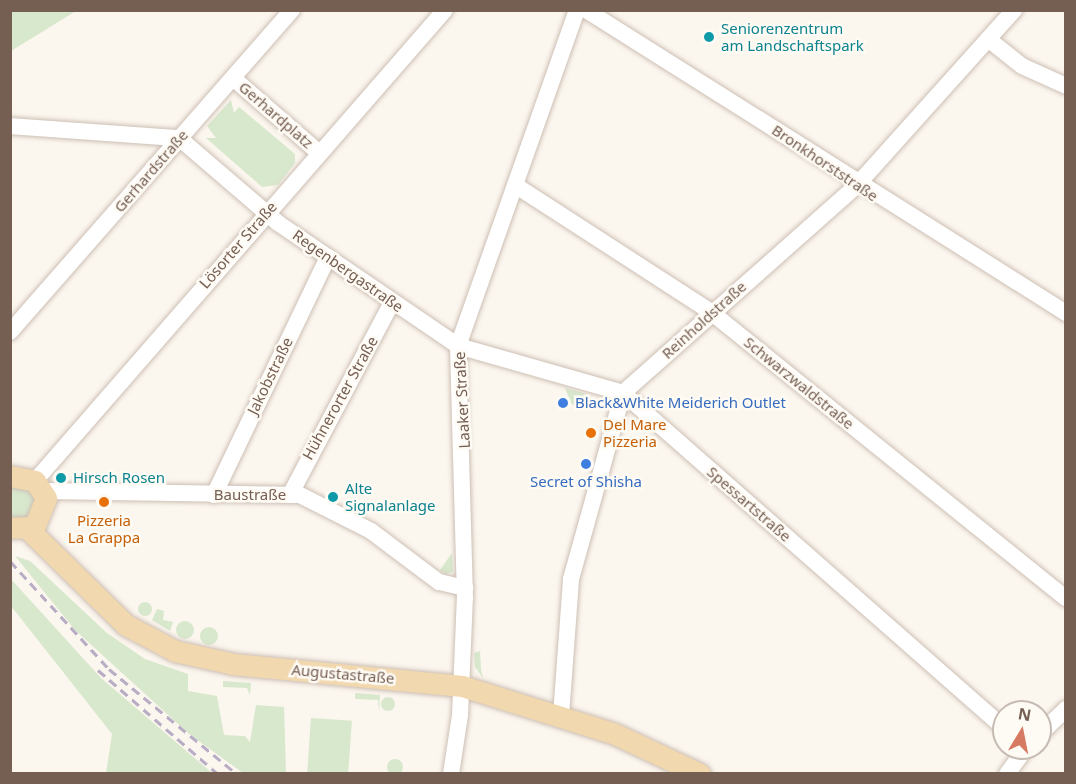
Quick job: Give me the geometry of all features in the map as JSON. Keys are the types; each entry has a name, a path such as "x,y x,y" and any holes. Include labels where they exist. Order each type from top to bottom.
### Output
{"main road":[{"name":"Baustraße","path":"10,476 40,486"},
{"path":"20,529 45,512 40,486"},
{"name":"Augustastraße","path":"20,529 126,625 175,651 235,664 462,686 561,716 692,771"}],"street":[{"name":"Gerhardstraße","path":"10,332 292,10"},
{"name":"Lösorter Straße","path":"40,486 266,213 445,10"},
{"name":"Laaker Straße","path":"451,774 462,686 465,588 458,346 519,187 577,10"},
{"name":"Bronkhorststraße","path":"586,10 1065,313"},
{"name":"Reinholdstraße","path":"623,393 711,312 858,184 1014,10"},
{"path":"988,39 1022,66 1065,86"},
{"name":"Gerhardplatz","path":"233,78 318,152"},
{"path":"10,126 179,138"},
{"name":"Regenbergastraße","path":"179,138 266,213 458,346"},
{"name":"Schwarzwaldstraße","path":"519,187 711,312 1065,598"},
{"name":"Jakobstraße","path":"214,495 328,257"},
{"name":"Hühnerorter Straße","path":"290,495 392,302"},
{"name":"Spessartstraße","path":"458,346 623,393 992,717"},
{"path":"561,716 571,579 623,393"},
{"name":"Baustraße","path":"40,486 214,495 290,495 371,531 439,582 465,588"},
{"path":"1052,722 1065,709"},
{"path":"1007,774 1017,760"}],"green space":[{"path":"11,10 76,10 76,11 11,51"},
{"path":"231,100 234,113 239,107 295,154 295,163 278,185 262,187 206,138 216,138 207,126"},
{"path":"565,388 587,394 585,399 572,405"},
{"path":"10,482 36,493 32,515 20,520 11,517"},
{"path":"452,553 453,572 446,574 440,570"},
{"path":"15,556 30,561 107,633 145,659 188,674 188,691 217,696 224,735 245,736 250,742 256,705 284,707 286,773 243,773 189,734 75,630"},
{"path":"10,578 101,678 212,773 106,773 112,734 11,606"},
{"path":"142,602 148,602 152,609 148,616 142,616 138,612 138,606"},
{"path":"157,609 164,611 163,620 173,622 170,631 152,620"},
{"path":"185,621 191,624 194,630 191,636 185,639 179,636 176,630 179,624"},
{"path":"209,627 215,630 218,636 215,642 209,645 203,642 200,636 203,630"},
{"path":"480,651 483,678 475,667 474,653"},
{"path":"223,681 251,683 250,695 247,688 223,687"},
{"path":"355,693 380,695 379,712 378,700 355,699"},
{"path":"385,697 391,697 395,704 391,711 385,711 381,707 381,701"},
{"path":"311,718 352,721 348,774 307,773"},
{"path":"392,759 398,759 403,767 401,773 392,775 387,770 387,764"}],"railway":[{"path":"10,561 109,669 237,774"},
{"path":"98,670 218,774"}],"place":[{"name":"Seniorenzentrum am Landschaftspark","path":"709,37"},
{"name":"Black&White Meiderich Outlet","path":"563,403"},
{"name":"Del Mare Pizzeria","path":"591,433"},
{"name":"Secret of Shisha","path":"586,464"},
{"name":"Hirsch Rosen","path":"61,478"},
{"name":"Alte Signalanlage","path":"333,497"},
{"name":"Pizzeria La Grappa","path":"104,502"}]}
